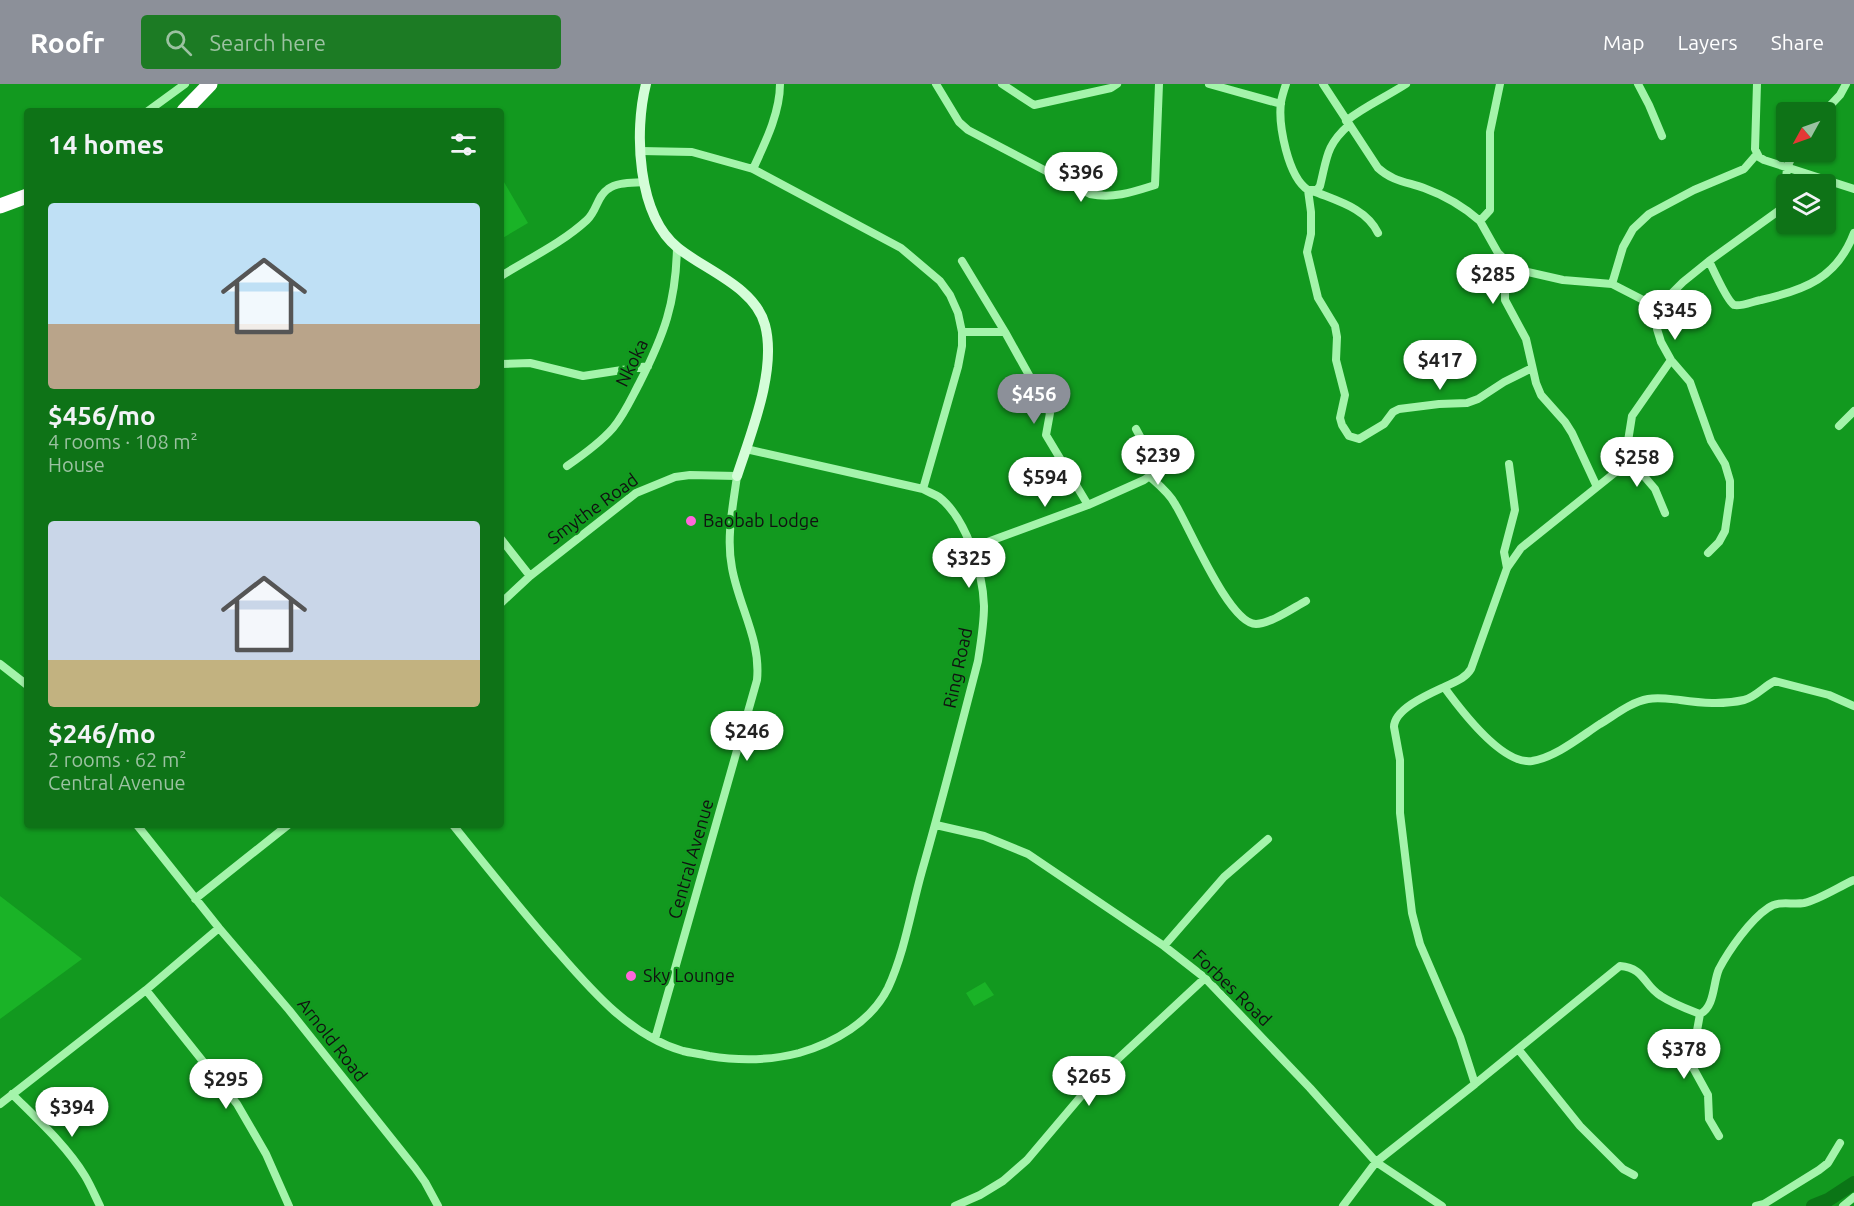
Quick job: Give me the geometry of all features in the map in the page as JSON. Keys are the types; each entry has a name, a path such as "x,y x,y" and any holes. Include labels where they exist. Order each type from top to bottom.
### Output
{"highway":[{"path":"187,108 210,84"},
{"path":"0,206 24,197"}],"street":[{"path":"152,108 185,84"},
{"path":"646,84 642,101 641,151 644,182 655,219 677,248 733,284 758,311 765,325 769,348 766,380 737,476"},
{"path":"753,169 766,140 780,97 780,84"},
{"path":"936,84 959,122 968,130 1090,194 1100,196 1121,195 1155,185 1160,84"},
{"path":"1002,84 1034,105 1111,88 1117,84"},
{"path":"1209,84 1281,104"},
{"path":"1286,84 1281,104 1288,157 1297,180 1310,190 1359,210 1373,222 1378,233"},
{"path":"1323,84 1378,168 1387,177 1456,201 1480,221 1498,253 1515,269 1563,280 1612,284 1647,302 1669,296"},
{"path":"1310,190 1320,186 1330,149 1335,138 1348,123 1364,107 1383,99 1406,84"},
{"path":"1480,221 1491,210 1491,132 1500,84"},
{"path":"1638,84 1662,136"},
{"path":"1757,84 1755,149 1757,154 1764,160 1854,189"},
{"path":"1833,102 1846,84"},
{"path":"641,151 692,152 753,169 901,248 923,264 940,281 950,295 958,313 962,332 958,367 923,489"},
{"path":"1612,284 1623,247 1633,230 1649,214 1694,190 1744,169 1757,154"},
{"path":"1708,553 1719,542 1725,531 1730,481 1725,464 1711,441 1690,382 1671,360 1661,342 1657,328 1659,316 1669,296 1709,261 1781,209 1790,162"},
{"path":"504,274 552,246 580,226 595,211 603,193 609,188 619,184 644,182"},
{"path":"1310,190 1311,234 1307,252 1318,298 1335,326 1336,360 1345,395 1340,418 1349,436 1359,440 1384,424 1394,412 1399,410 1439,404 1467,403 1478,399 1532,368"},
{"path":"1709,261 1730,301 1738,305 1790,293 1817,282 1844,254 1854,232"},
{"name":"Nkoka","path":"567,466 594,447 614,427 648,366 663,333 672,303 677,248"},
{"path":"962,261 1050,413 1046,435 1088,506"},
{"path":"1515,269 1505,287 1505,300 1526,339 1541,395 1572,433 1597,487"},
{"path":"962,332 1005,332"},
{"path":"1476,1084 1461,1037 1420,944 1412,913 1400,813 1401,772 1394,721 1398,715 1420,699 1468,674 1507,568 1521,548 1617,471 1626,454 1632,416 1671,360"},
{"path":"504,364 530,363 583,376 648,366"},
{"path":"1839,426 1854,411"},
{"path":"971,548 1088,506 1150,477 1156,466 1136,429"},
{"name":"Ring Road","path":"455,828 534,925 592,990 634,1027 682,1051 736,1060 781,1058 811,1049 839,1036 864,1020 876,1007 888,988 908,929 983,634 984,604 980,576 959,521 938,496 923,489 746,449"},
{"path":"1626,454 1655,489 1665,513"},
{"path":"1507,568 1504,552 1515,510 1509,464"},
{"name":"Smythe Road","path":"504,600 612,511 644,489 675,477 737,476"},
{"name":"Central Avenue","path":"655,1039 757,680 756,645 734,579 730,552 731,521 737,476"},
{"path":"1150,477 1174,502 1218,585 1233,608 1245,621 1254,624 1265,623 1306,602"},
{"path":"504,543 530,576"},
{"path":"0,664 24,683"},
{"path":"1444,687 1476,726 1504,752 1524,761 1542,758 1563,748 1631,705 1648,699 1659,698 1707,704 1724,703 1750,698 1775,681 1829,695 1854,706"},
{"name":"Forbes Road","path":"936,825 984,836 1029,854 1164,946 1205,978 1310,1088 1376,1162 1442,1206"},
{"path":"139,828 195,899 284,828"},
{"path":"1164,946 1224,877 1268,839"},
{"path":"1700,1014 1704,1013 1709,1006 1719,970 1740,937 1768,908 1777,903 1805,903 1854,880"},
{"name":"Arnold Road","path":"195,899 289,1010 415,1168 426,1182 438,1206"},
{"path":"0,1104 146,990 219,928"},
{"path":"1342,1206 1376,1162 1476,1084 1620,966 1631,967 1643,976 1658,995 1700,1014"},
{"path":"955,1206 1003,1181 1027,1160 1093,1082 1205,978"},
{"path":"146,990 237,1104 266,1154 289,1206"},
{"path":"1700,1014 1691,1064 1708,1095 1709,1119 1719,1136"},
{"path":"1518,1049 1580,1126 1623,1169 1634,1175"},
{"path":"12,1094 70,1155 84,1175 100,1206"},
{"path":"1756,1206 1764,1204 1820,1170 1828,1163 1840,1143"},
{"path":"1843,1206 1854,1197"}],"green space":[{"path":"504,182 528,223 504,237"},
{"path":"0,896 82,959 0,1019"},
{"path":"985,982 994,995 974,1006 966,993"}],"waterway":[{"path":"1813,1206 1828,1200 1854,1183"}],"place":[{"name":"Baobab Lodge","path":"691,521"},
{"name":"Sky Lounge","path":"631,976"}]}
